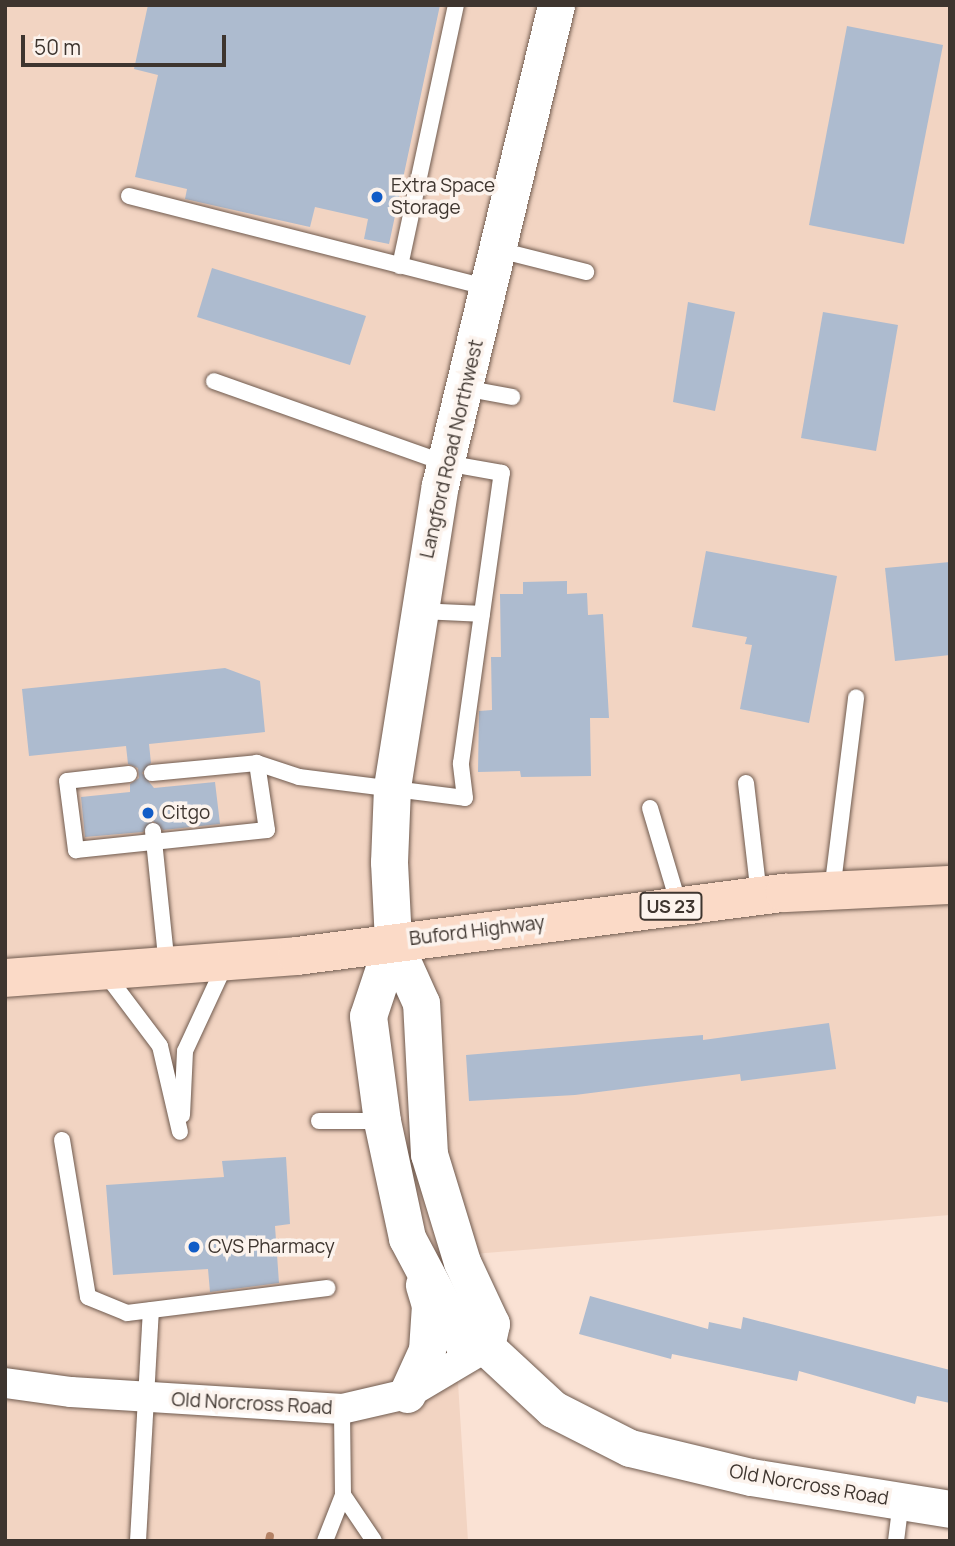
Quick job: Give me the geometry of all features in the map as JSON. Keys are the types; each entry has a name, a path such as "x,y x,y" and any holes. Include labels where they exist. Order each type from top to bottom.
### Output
{"main road":[{"name":"Buford Highway","path":"5,978 227,961 759,896 950,885"}],"street":[{"name":"Langford Road Northwest","path":"393,941 421,1003 429,1154 462,1262 491,1324 486,1347 464,1345 418,1264 407,1238 382,1121 368,1016 393,941 389,862 392,787 445,463 499,250 556,5"},
{"path":"407,1394 427,1350 430,1305 418,1264"},
{"name":"Old Norcross Road","path":"5,1383 146,1397 342,1409 407,1394 486,1347 554,1409 630,1448 751,1477 950,1509"}],"lane":[{"path":"400,265 456,5"},
{"path":"129,196 489,289"},
{"path":"499,250 586,272"},
{"path":"152,773 185,777 257,763 299,777 465,798 461,763 502,472 445,463 214,381"},
{"path":"464,388 512,397"},
{"path":"419,611 482,614"},
{"path":"832,891 856,696"},
{"path":"129,774 67,781 76,850 118,840 153,836 267,830 257,763"},
{"path":"111,776 113,794"},
{"path":"746,783 759,896"},
{"path":"650,808 679,905"},
{"path":"153,836 167,966"},
{"path":"104,971 160,1046 180,1132 185,1051 227,961"},
{"path":"319,1121 382,1121"},
{"path":"62,1140 88,1297 127,1313 327,1288"},
{"path":"138,1541 151,1310"},
{"path":"325,1541 343,1495 342,1409"},
{"path":"343,1495 374,1541"},
{"path":"896,1541 901,1501"}],"shaded area":[{"path":"5,5 950,5 950,1215 450,1256 468,1541 5,1541"}],"building":[{"path":"148,5 440,5 389,244 364,239 368,219 315,207 310,227 185,199 187,189 135,177 158,75 134,69"},
{"path":"847,26 943,45 904,244 809,225"},
{"path":"212,268 366,316 350,365 197,317"},
{"path":"688,302 735,312 715,411 673,402"},
{"path":"823,312 898,325 876,451 801,438"},
{"path":"706,551 837,576 809,723 740,709 752,645 745,644 747,637 692,627"},
{"path":"950,562 950,655 895,661 885,568"},
{"path":"567,581 567,594 587,593 588,615 603,614 609,718 590,718 591,776 521,777 520,771 478,772 479,711 492,710 491,657 501,657 500,594 523,594 523,582"},
{"path":"225,668 260,681 265,732 149,744 151,763 142,773 154,788 215,782 220,824 163,830 153,821 143,832 85,837 81,797 130,792 130,784 139,778 138,768 128,764 126,746 29,756 22,689"},
{"path":"829,1023 836,1069 741,1081 740,1074 575,1095 469,1101 466,1055 703,1035 703,1040"},
{"name":"CVS Pharmacy","path":"286,1157 290,1224 275,1226 279,1283 210,1292 208,1269 113,1275 106,1185 224,1177 222,1161"},
{"path":"590,1296 708,1329 709,1322 741,1329 743,1317 950,1370 950,1403 917,1396 915,1404 799,1371 797,1381 672,1354 671,1359 579,1334"}],"waterway":[{"path":"269,1541 270,1536"}],"place":[{"name":"Extra Space Storage","path":"377,197"},
{"name":"Citgo","path":"148,813"},
{"name":"CVS Pharmacy","path":"194,1247"}]}
